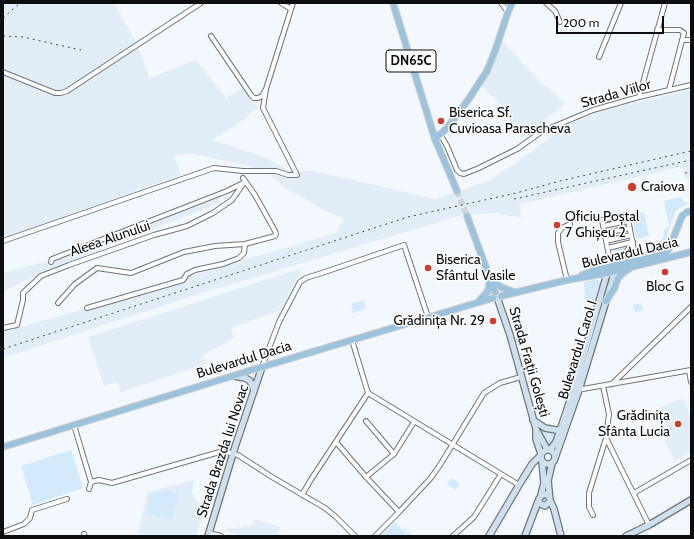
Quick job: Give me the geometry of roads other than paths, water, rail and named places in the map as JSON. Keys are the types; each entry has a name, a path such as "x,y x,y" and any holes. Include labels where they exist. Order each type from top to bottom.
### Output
{"main road":[{"name":"DN65C","path":"393,3 435,139 457,191"},
{"path":"435,139 447,128 487,71 496,51 512,3"},
{"path":"676,255 670,249 680,221 684,214 691,211"},
{"name":"Strada Frații Golești","path":"466,216 497,297"},
{"name":"Bulevardul Dacia","path":"575,278 609,266 662,255 670,249"},
{"name":"Bulevardul Dacia","path":"3,447 262,367 514,292 575,278 607,273 691,252"},
{"path":"606,301 620,276 632,266"},
{"path":"477,303 488,291 490,278 502,287 514,292"}],"street":[{"path":"3,72 55,93 67,91 200,3"},
{"path":"281,3 291,9"},
{"path":"3,240 214,168 243,171 276,171 288,175 297,175 263,108 266,90 293,3"},
{"path":"501,3 508,12"},
{"path":"546,3 555,11 560,22"},
{"path":"599,57 621,3"},
{"path":"639,97 665,3"},
{"path":"657,30 683,31 684,33 670,90"},
{"path":"210,36 254,98 262,96 266,90"},
{"path":"682,40 691,40"},
{"name":"Strada Viilor","path":"440,134 447,146 457,170 464,174 517,149 541,132 593,110 639,97 691,85"},
{"path":"51,262 52,259 243,184 243,171"},
{"path":"58,303 75,284 97,268 132,273 184,252 215,246 245,244 272,237 276,234 255,195 243,178"},
{"name":"Aleea Alunului","path":"3,328 17,325 24,300 23,294 41,276 154,235 187,226 213,213 232,200 243,184"},
{"path":"609,266 608,248 602,220 627,215 636,254 646,258"},
{"path":"603,226 628,221"},
{"path":"567,280 558,242 558,233 562,228 570,224"},
{"path":"605,233 630,228"},
{"path":"606,241 631,235"},
{"path":"608,248 633,242"},
{"path":"618,264 633,242"},
{"path":"87,308 183,280 187,274 196,270 224,264 239,258 244,253 245,244"},
{"name":"Strada Brazda lui Novac","path":"209,534 233,453 262,367 279,322 300,282 306,278 322,274 404,245 428,318"},
{"path":"600,269 609,256"},
{"name":"Bulevardul Carol I","path":"553,460 618,264"},
{"name":"Bulevardul Carol I","path":"548,450 556,442 576,389 609,266"},
{"name":"Strada Frații Golești","path":"497,297 510,335 533,420 536,429 548,450"},
{"path":"611,384 691,307"},
{"path":"352,340 368,393 519,485"},
{"path":"576,389 603,386 690,370 691,382"},
{"path":"234,376 249,380 253,386 254,392"},
{"path":"374,536 430,479 484,393 500,383 521,378"},
{"path":"593,515 589,507 589,493 606,438 609,414 603,386"},
{"path":"302,494 368,393"},
{"path":"366,420 394,454"},
{"path":"533,420 546,428 560,430"},
{"path":"366,478 394,454 414,422"},
{"path":"74,425 91,482 89,489"},
{"name":"Strada Frații Golești","path":"536,429 536,439 541,457 544,483 540,497"},
{"path":"606,438 650,525"},
{"path":"336,442 366,478 399,512"},
{"path":"489,536 532,464 541,457 542,452 548,450 554,453 548,481 550,498 561,536"},
{"path":"91,482 99,480 112,482 223,451 238,454 272,477 325,508 355,536"},
{"path":"541,457 547,464 553,460"},
{"path":"634,493 691,460"},
{"path":"453,536 474,517 501,474"},
{"path":"525,536 540,497 545,494 550,498"},
{"path":"540,497 541,505 550,510 556,518"},
{"path":"533,514 548,504 550,498"},
{"path":"3,532 24,524 30,518 32,510 68,499"},
{"path":"626,536 650,525 691,500"},
{"path":"209,534 221,536"}],"tunnel":[{"path":"457,191 467,216"}],"railway":[{"path":"3,18 20,3"},
{"path":"3,36 23,37 81,50"},
{"path":"3,349 408,217 691,151"},
{"path":"514,199 691,160"},
{"path":"685,173 691,172"}],"place":[{"name":"Biserica Sf. Cuvioasa Parascheva","path":"441,121"},
{"name":"Craiova","path":"632,187"},
{"name":"Oficiu Poștal 7 Ghișeu 2","path":"557,225"},
{"name":"Biserica Sfântul Vasile","path":"428,268"},
{"name":"Bloc G","path":"665,272"},
{"name":"Grădinița Nr. 29","path":"493,321"},
{"name":"Grădinița Sfânta Lucia","path":"678,424"}]}
